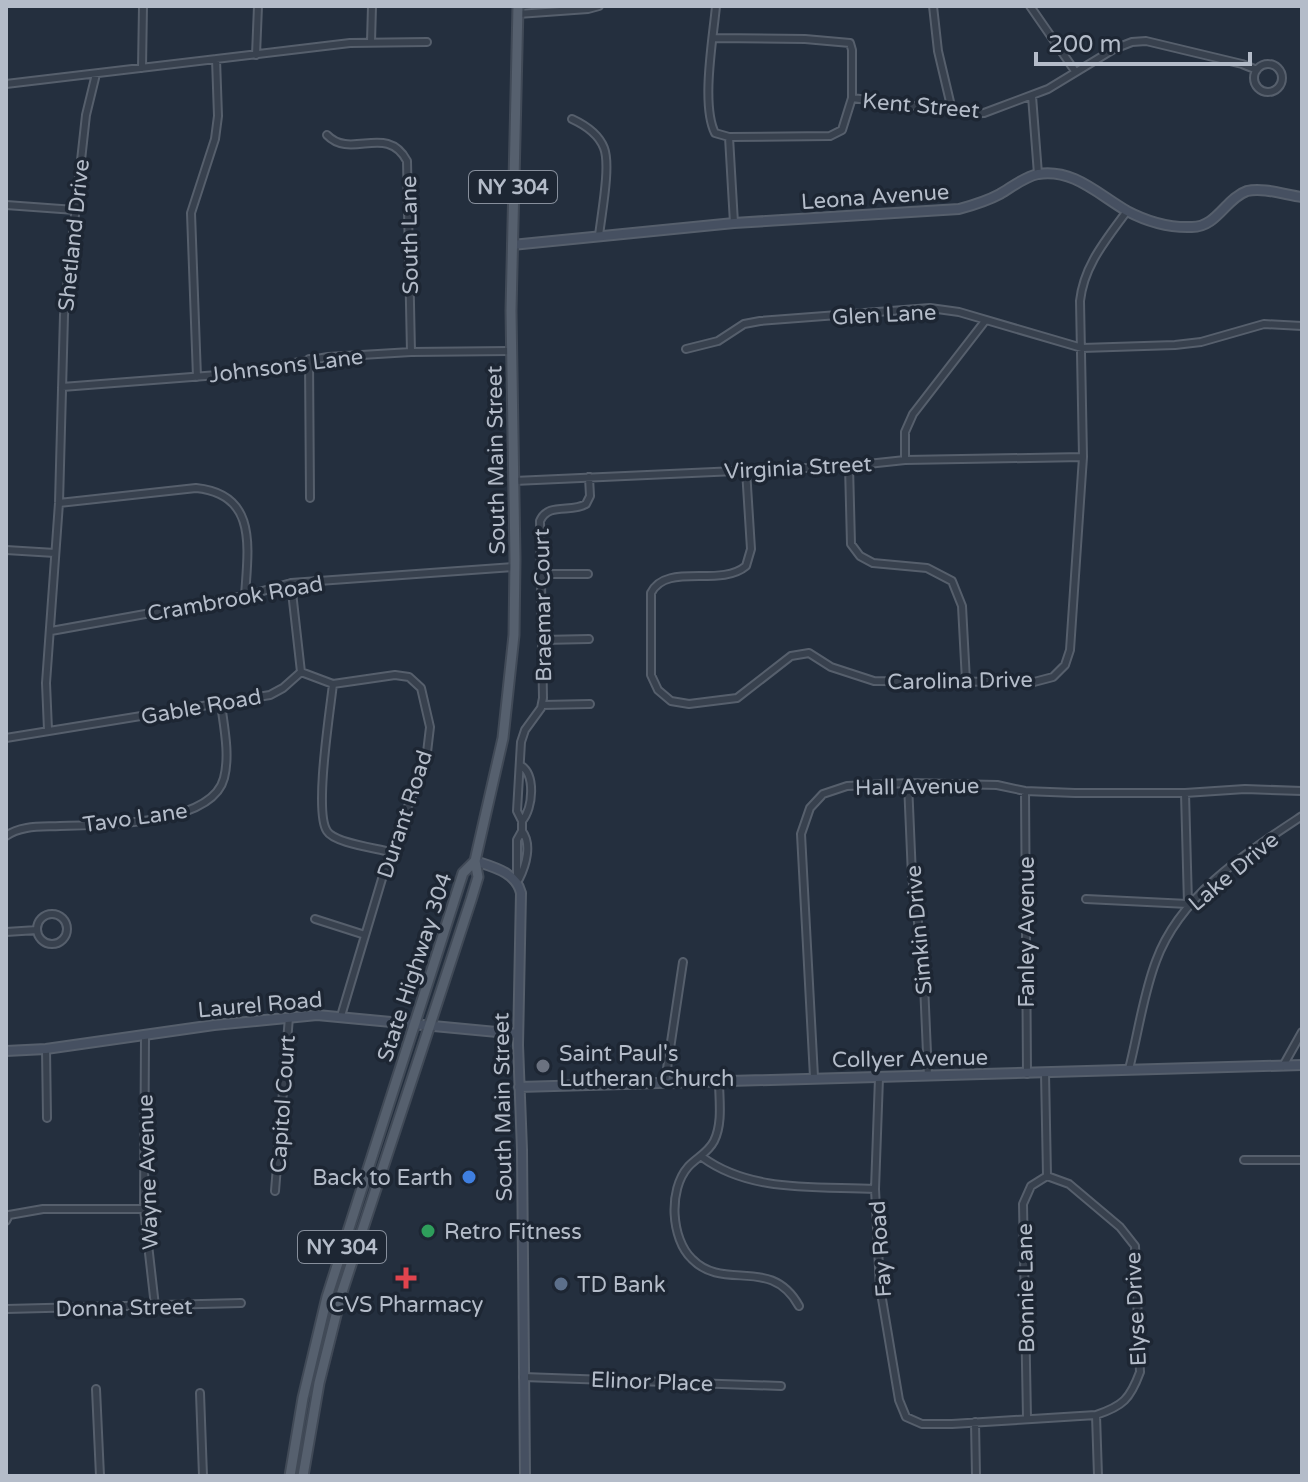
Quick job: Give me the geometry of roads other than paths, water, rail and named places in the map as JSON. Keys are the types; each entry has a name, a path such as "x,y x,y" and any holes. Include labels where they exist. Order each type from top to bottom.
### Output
{"main road":[{"name":"South Main Street","path":"475,861 491,800 505,725 513,648 515,567 511,351 518,10"},
{"name":"State Highway 304","path":"290,1476 323,1309 463,873 475,861"},
{"name":"State Highway 304","path":"303,1476 319,1383 341,1295 478,877 475,861"}],"street":[{"path":"142,68 143,6"},
{"path":"256,55 258,6"},
{"path":"371,42 372,6"},
{"path":"518,10 588,9 599,6"},
{"path":"713,38 850,43 852,98 846,121 837,134 729,137 715,133 708,106 713,38 716,6"},
{"path":"933,6 938,51 951,106"},
{"path":"1030,6 1075,71"},
{"name":"Kent Street","path":"852,98 930,108 951,106 968,114 984,113 1032,96 1114,49 1132,42 1146,41 1257,70"},
{"path":"6,84 371,42 427,42"},
{"path":"197,377 191,213 215,139 218,116 216,59"},
{"name":"Kent Street","path":"1267,64 1277,67 1282,77 1280,86 1269,92 1259,89 1254,81 1257,70 1267,64"},
{"name":"Shetland Drive","path":"48,730 46,683 59,503 64,315 86,115 96,74"},
{"path":"1032,96 1038,174 1075,178 1147,220 1195,227 1209,222 1238,196 1256,190 1302,197"},
{"path":"572,119 586,126 604,145 607,158 599,236"},
{"name":"South Lane","path":"327,135 343,145 394,144 407,161 411,352"},
{"path":"729,137 734,223"},
{"name":"Leona Avenue","path":"512,245 734,223 959,209 982,203 1038,174"},
{"path":"6,205 75,210"},
{"name":"Carolina Drive","path":"746,470 751,549 746,566 729,575 667,579 653,590 650,601 651,675 658,690 671,701 689,704 737,698 791,656 809,653 831,667 874,681 1034,682 1053,677 1065,665 1072,625 1083,457 1082,281 1092,260 1127,211"},
{"name":"Glen Lane","path":"686,349 718,341 744,324 760,321 930,308 959,312 1082,348 1175,345 1201,342 1264,324 1302,326"},
{"path":"905,460 905,432 913,414 985,321"},
{"name":"Johnsons Lane","path":"62,387 231,374 309,359 411,352 511,351"},
{"path":"309,359 310,498"},
{"name":"Virginia Street","path":"514,481 849,466 905,460 1083,457"},
{"path":"849,466 851,544 860,556 873,563 927,568 952,581 962,606 966,681"},
{"name":"Braemar Court","path":"520,765 524,733 542,705 542,515 549,510 576,509 586,504 590,496 589,477"},
{"path":"59,503 196,488 215,490 230,498 242,520 248,548 245,596"},
{"path":"6,550 55,553"},
{"name":"Crambrook Road","path":"51,631 245,596 291,583 515,567"},
{"path":"541,574 588,574"},
{"path":"291,583 301,672"},
{"path":"542,640 589,639"},
{"name":"Durant Road","path":"301,672 333,684 395,675 409,677 421,688 430,727 426,761 390,852 341,1016"},
{"name":"Gable Road","path":"6,738 270,695 301,672"},
{"path":"333,684 323,786 322,816 326,830 334,838 390,852"},
{"name":"Tavo Lane","path":"6,836 28,827 102,825 165,817 196,809 213,797 224,781 227,762 221,704"},
{"path":"542,705 590,704"},
{"name":"South Main Street","path":"522,821 530,807 530,776 527,769 520,765 517,811 526,837 526,860 517,882 521,893 518,1034 525,1476"},
{"name":"Hall Avenue","path":"814,1077 801,834 810,808 823,794 847,786 908,783 997,785 1025,791 1302,791"},
{"name":"Simkin Drive","path":"908,783 912,876 923,961 928,1076"},
{"name":"Fanley Avenue","path":"1025,791 1027,1074"},
{"path":"1086,899 1188,904 1185,793"},
{"name":"Lake Drive","path":"1129,1069 1156,960 1188,904 1256,846 1302,816"},
{"path":"475,861 502,871 517,882"},
{"path":"51,914 61,917 67,928 64,938 52,944 42,940 37,930 40,920 51,914"},
{"path":"315,919 365,935"},
{"path":"6,932 37,930"},
{"path":"665,1082 683,962"},
{"name":"Laurel Road","path":"6,1051 46,1049 289,1017 341,1016 518,1034"},
{"name":"Capitol Court","path":"275,1191 289,1017"},
{"path":"1283,1066 1302,1032"},
{"name":"Wayne Avenue","path":"145,1037 144,1209 155,1306"},
{"path":"46,1049 47,1118"},
{"name":"Collyer Avenue","path":"519,1087 1302,1065"},
{"path":"1045,1073 1047,1176"},
{"name":"Fay Road","path":"879,1078 875,1189 880,1287 899,1400 906,1417"},
{"path":"719,1080 719,1124 714,1142 702,1157 687,1168 679,1184 675,1205 676,1229 684,1252 700,1268 771,1279 784,1285 799,1306"},
{"path":"702,1157 720,1171 760,1183 875,1189"},
{"path":"1244,1160 1302,1160"},
{"name":"Elyse Drive","path":"906,1417 922,1424 1096,1415 1118,1408 1133,1391 1140,1372 1135,1246 1120,1227 1069,1184 1047,1176"},
{"name":"Bonnie Lane","path":"1027,1418 1023,1204 1031,1186 1047,1176"},
{"path":"6,1221 9,1215 43,1209 144,1209"},
{"name":"Donna Street","path":"6,1309 241,1303"},
{"name":"Elinor Place","path":"523,1377 781,1386"},
{"path":"96,1389 100,1476"},
{"path":"200,1393 203,1476"},
{"path":"1096,1415 1098,1476"},
{"path":"975,1422 976,1476"}],"place":[{"name":"Saint Paul's Lutheran Church","path":"543,1066"},
{"name":"Back to Earth","path":"469,1177"},
{"name":"Retro Fitness","path":"428,1231"},
{"name":"CVS Pharmacy","path":"406,1278"},
{"name":"TD Bank","path":"561,1284"}]}
